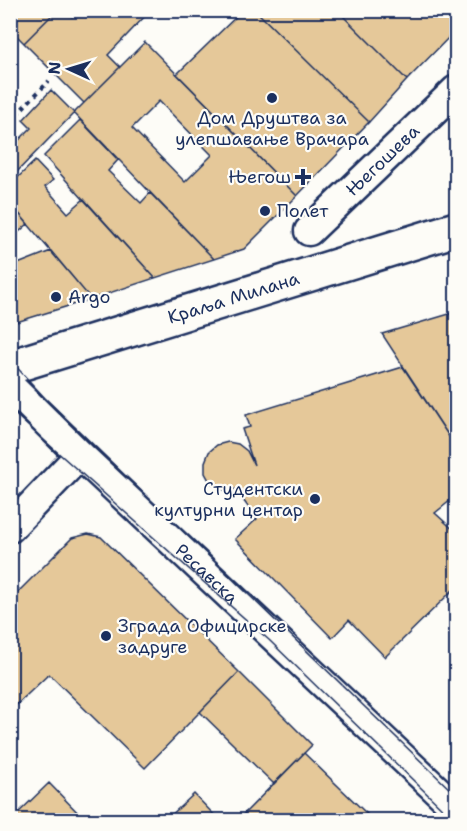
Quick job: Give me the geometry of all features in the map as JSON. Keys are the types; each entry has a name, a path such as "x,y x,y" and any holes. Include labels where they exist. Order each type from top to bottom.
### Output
{"main road":[{"name":"Краља Милана","path":"10,367 456,230"}],"street":[{"name":"Његошева","path":"309,231 456,90"},
{"name":"Ресавска","path":"10,386 80,455 456,808"},
{"path":"10,528 80,455"}],"path":[{"path":"10,121 49,81"}],"building":[{"path":"10,10 57,10 24,43 10,29"},
{"path":"57,10 65,10 72,17 78,10 150,11 108,55 120,67 84,103 24,43"},
{"name":"Дом Друштва за улепшавање Врачара","path":"243,10 255,10 369,122 297,196 177,74"},
{"path":"255,10 337,10 407,80 369,122"},
{"path":"337,10 456,10 456,30 407,80"},
{"path":"145,42 297,196 244,249 214,259 74,113","holes":["159,101 212,155 185,182 132,128"]},
{"path":"51,90 74,113 12,177 10,149 31,128 23,120"},
{"path":"80,120 118,160 108,171 141,203 150,193 214,259 155,278 44,156"},
{"path":"35,161 53,180 45,187 68,213 84,199 155,278 91,299 10,203 10,185"},
{"path":"10,203 28,224 13,237 10,234"},
{"path":"51,251 91,299 10,324 10,267"},
{"path":"456,312 456,447 382,334"},
{"path":"403,367 456,447 456,496 435,513 456,532 456,587 385,657 349,620 332,638 235,539 257,519 235,489 229,491 219,489 210,482 205,473 205,462 209,452 217,445 228,442 238,444 247,451 254,465 242,429 250,427 246,415"},
{"name":"Зграда Официрске задруге","path":"88,534 101,537 239,672 145,768 49,674 10,711 10,600 72,538"},
{"path":"239,672 312,745 274,784 200,712"},
{"path":"304,753 367,814 361,820 238,820"},
{"path":"49,783 85,820 17,820 14,817"},
{"path":"194,794 219,820 166,820"}],"tram line":[{"path":"10,360 45,398 456,795"},
{"path":"10,410 269,640 454,820"}],"place":[{"name":"Дом Друштва за улепшавање Врачара","path":"272,98"},
{"name":"Његош","path":"303,177"},
{"name":"Полет","path":"265,211"},
{"name":"Argo","path":"56,297"},
{"name":"Студентски културни центар","path":"315,499"},
{"name":"Зграда Официрске задруге","path":"106,636"}]}
